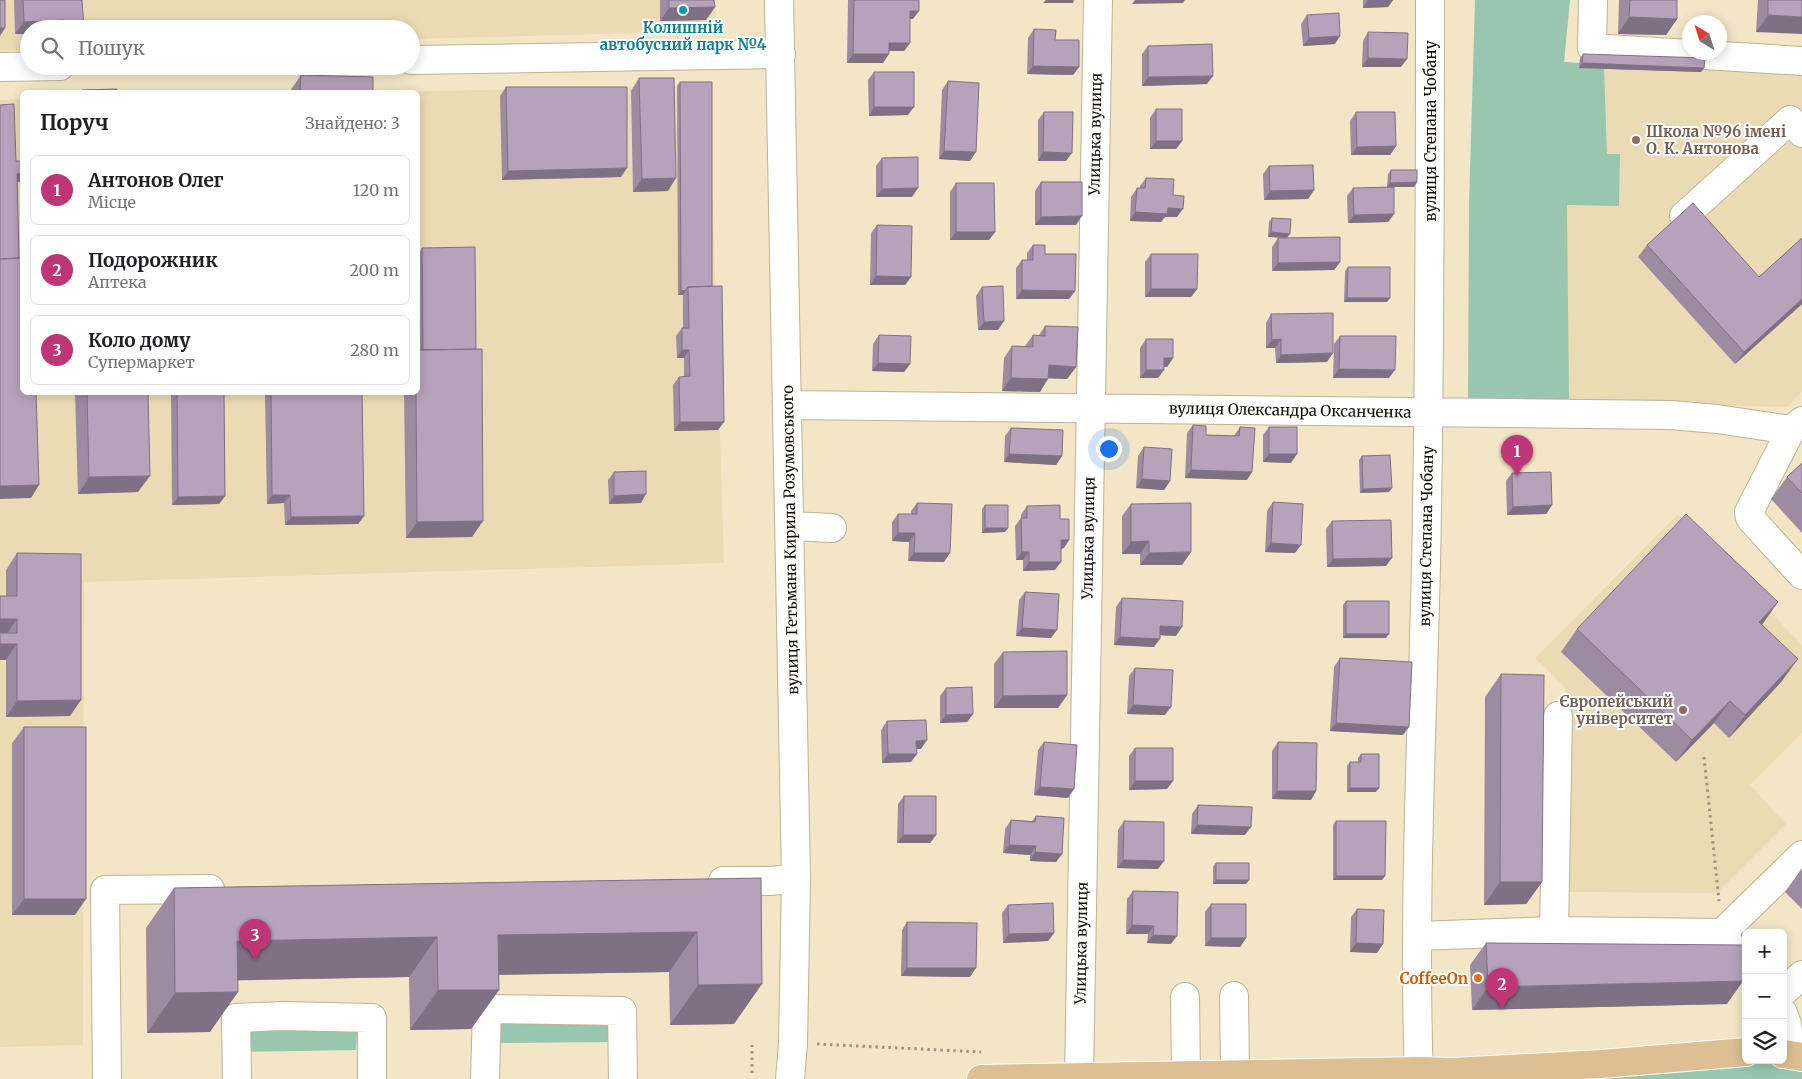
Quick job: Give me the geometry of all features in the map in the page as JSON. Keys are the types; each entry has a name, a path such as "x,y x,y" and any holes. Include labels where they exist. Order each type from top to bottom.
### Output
{"main road":[{"path":"981,1079 1235,1074 1419,1075 1600,1064 1742,1052"}],"street":[{"name":"вулиця Гетьмана Кирила Розумовського","path":"780,0 796,879 793,1044 790,1079"},
{"name":"Улицька вулиця","path":"1079,1077 1098,0"},
{"name":"вулиця Степана Чобану","path":"1419,1075 1417,1048 1418,936 1429,412 1430,0"},
{"path":"1594,0 1592,48 1802,62"},
{"path":"420,60 780,54"},
{"path":"0,67 20,67"},
{"path":"1717,252 1684,216 1790,120 1802,133"},
{"name":"вулиця Олександра Оксанченка","path":"787,405 1671,415 1797,425"},
{"path":"1797,425 1749,512 1750,518 1802,575"},
{"path":"790,526 832,528"},
{"path":"1554,931 1558,716"},
{"path":"1418,936 1554,931 1722,933 1802,855"},
{"path":"701,881 796,879"},
{"path":"108,1079 105,890 234,888"},
{"path":"1722,933 1742,963"},
{"path":"1787,988 1802,974"},
{"path":"1234,996 1235,1074"},
{"path":"1186,997 1186,1075"},
{"path":"485,1079 487,1009 622,1011 624,1079"},
{"path":"237,1079 236,1018 282,1016 372,1018 372,1079"},
{"path":"1785,1019 1792,1055"}],"path":[{"path":"1704,757 1722,933"},
{"path":"812,1044 982,1052"},
{"path":"752,1045 752,1073"}],"shaded area":[{"path":"0,0 715,0 716,31 420,39 420,20 20,20 20,50 0,51"},
{"name":"Школа №96 імені О. К. Антонова","path":"1475,0 1570,0 1564,62 1802,73 1802,392 1787,407 1569,403"},
{"path":"709,86 724,563 84,582 83,1045 0,1047 0,100 20,99 20,395 420,395 420,91"},
{"name":"Європейський університет","path":"1678,514 1802,645 1802,733 1750,785 1786,824 1717,893 1564,892 1565,688 1535,658"}],"green space":[{"path":"1475,0 1570,0 1564,62 1580,63 1580,68 1604,69 1607,154 1620,154 1619,206 1567,205 1569,403 1468,401 1469,206"},
{"path":"507,1018 599,1018 612,1027 613,1042 498,1043 498,1027"},
{"path":"345,1024 357,1033 356,1050 243,1052 251,1027"},
{"path":"1704,1063 1778,1064 1802,1071 1802,1079 1480,1079"}],"building":[{"path":"0,0 5,0 5,28 0,28"},
{"path":"23,0 82,0 83,20 24,20"},
{"path":"669,0 714,0 715,7 669,8"},
{"path":"854,0 919,0 919,11 910,11 910,43 889,43 889,54 853,54"},
{"path":"1630,0 1677,0 1677,19 1629,17"},
{"path":"1768,0 1802,0 1802,17 1768,15"},
{"path":"1339,13 1340,36 1309,38 1307,15"},
{"path":"1034,29 1056,30 1055,40 1079,40 1079,67 1033,66"},
{"path":"1368,32 1408,33 1407,59 1368,58"},
{"path":"1212,44 1213,76 1148,77 1148,46"},
{"path":"1583,54 1682,57 1682,60 1705,60 1704,68 1582,63"},
{"path":"874,72 914,72 914,107 874,107"},
{"path":"301,75 373,77 373,90 300,90"},
{"path":"639,78 674,78 676,178 642,179"},
{"path":"948,81 979,83 976,152 944,151"},
{"path":"680,82 712,82 712,286 688,287 686,290 681,291"},
{"path":"506,87 627,87 627,168 508,171"},
{"path":"117,89 117,90 82,90"},
{"path":"14,104 16,161 20,161 20,173 17,174 19,258 0,259 0,105"},
{"path":"1156,109 1182,109 1182,141 1156,141"},
{"path":"1044,112 1073,112 1072,153 1043,152"},
{"path":"1356,112 1395,112 1396,146 1357,147"},
{"path":"918,157 918,188 882,189 882,158"},
{"path":"1313,165 1314,190 1270,191 1269,166"},
{"path":"1391,170 1417,170 1417,182 1390,183"},
{"path":"1146,178 1174,179 1173,195 1184,196 1183,209 1168,208 1167,214 1135,212 1137,188 1145,188"},
{"path":"1041,182 1082,182 1082,216 1041,217"},
{"path":"956,183 994,183 995,232 956,232"},
{"path":"1394,187 1394,214 1354,215 1353,188"},
{"path":"1693,203 1759,277 1802,238 1802,299 1744,352 1647,245"},
{"path":"1272,218 1291,219 1290,234 1271,232"},
{"path":"877,225 912,226 911,277 876,276"},
{"path":"1340,237 1340,262 1278,263 1278,238"},
{"path":"1033,245 1045,245 1045,254 1076,254 1075,291 1022,290 1022,260 1033,260"},
{"path":"475,247 476,349 423,350 422,248"},
{"path":"1151,254 1198,254 1197,289 1151,289"},
{"path":"20,258 20,395 36,395 39,485 0,486 0,259"},
{"path":"1348,267 1390,267 1390,298 1347,298"},
{"path":"722,286 724,422 680,422 679,377 690,376 689,350 682,350 682,328 689,328 688,287"},
{"path":"1003,286 1004,321 984,322 982,287"},
{"path":"1333,313 1333,353 1281,355 1281,339 1272,340 1271,314"},
{"path":"1045,326 1078,327 1076,367 1049,365 1048,379 1011,378 1012,346 1033,347 1033,335 1045,336"},
{"path":"879,335 911,336 910,364 878,363"},
{"path":"1340,336 1396,336 1395,370 1339,369"},
{"path":"1146,339 1173,339 1173,358 1164,358 1164,370 1146,370"},
{"path":"482,349 483,521 417,522 416,395 420,395 420,350"},
{"path":"87,395 148,395 150,476 89,477"},
{"path":"177,395 224,395 225,496 178,497"},
{"path":"271,395 362,395 364,516 291,517 290,495 272,495"},
{"path":"1193,425 1206,426 1206,435 1239,436 1240,427 1255,428 1252,472 1191,470"},
{"path":"1269,427 1297,427 1297,454 1269,454"},
{"path":"1011,428 1063,430 1062,456 1009,454"},
{"path":"1144,447 1172,449 1170,481 1142,479"},
{"path":"1390,455 1392,488 1363,489 1362,456"},
{"path":"1802,463 1802,493 1787,477"},
{"path":"646,471 646,494 614,496 614,472"},
{"path":"1551,472 1552,505 1513,507 1512,473"},
{"path":"1273,502 1303,504 1301,545 1271,543"},
{"path":"917,503 952,504 950,553 914,553 915,533 898,533 898,514 917,514"},
{"path":"1191,503 1191,552 1149,553 1149,541 1131,542 1131,504"},
{"path":"985,505 1008,505 1008,528 985,528"},
{"path":"1060,505 1060,519 1069,519 1069,540 1061,540 1061,562 1029,562 1029,552 1022,552 1021,518 1027,518 1027,506"},
{"path":"1686,514 1778,602 1759,622 1798,659 1745,715 1730,701 1692,740 1577,629"},
{"path":"1391,520 1392,558 1333,559 1332,521"},
{"path":"17,553 81,554 81,700 17,701 17,644 0,644 0,633 17,633 17,619 0,619 0,596 17,596"},
{"path":"1025,592 1059,594 1057,630 1022,628"},
{"path":"1122,598 1183,601 1182,627 1160,626 1160,639 1120,637"},
{"path":"1346,601 1389,601 1389,634 1346,634"},
{"path":"1067,651 1067,695 1003,696 1003,652"},
{"path":"1340,658 1412,662 1409,727 1336,723"},
{"path":"1135,668 1173,670 1171,707 1133,705"},
{"path":"1501,674 1544,675 1542,882 1500,882"},
{"path":"972,687 973,714 946,715 946,688"},
{"path":"926,720 927,740 916,741 917,754 888,754 887,721"},
{"path":"24,727 86,727 86,899 24,899"},
{"path":"1044,742 1077,745 1074,789 1040,787"},
{"path":"1278,742 1317,743 1316,791 1277,791"},
{"path":"1135,748 1173,748 1173,781 1135,781"},
{"path":"1361,754 1379,754 1379,788 1350,788 1350,762 1361,762"},
{"path":"904,796 936,796 936,835 903,835"},
{"path":"1198,805 1252,807 1251,827 1197,825"},
{"path":"1036,816 1064,818 1062,854 1035,852 1036,846 1009,845 1011,820 1035,822"},
{"path":"1124,821 1164,822 1164,861 1123,860"},
{"path":"1336,821 1386,821 1385,876 1336,876"},
{"path":"1216,863 1249,863 1249,880 1216,880"},
{"path":"761,878 762,984 698,985 697,932 498,935 499,990 438,990 437,937 237,941 238,992 175,993 174,888"},
{"path":"1133,891 1178,892 1177,936 1153,935 1154,926 1132,925"},
{"path":"1053,903 1054,933 1009,934 1008,905"},
{"path":"1211,904 1246,904 1246,938 1211,938"},
{"path":"1357,909 1384,910 1383,944 1356,943"},
{"path":"907,922 977,923 976,968 907,968"},
{"path":"1486,943 1742,945 1742,981 1488,987"}],"place":[{"name":"Колишній автобусний парк №4","path":"683,10"},
{"name":"Школа №96 імені О. К. Антонова","path":"1636,140"},
{"name":"Антонов Олег","path":"1517,476"},
{"name":"Європейський університет","path":"1683,710"},
{"name":"Коло дому","path":"255,960"},
{"name":"CoffeeOn","path":"1478,978"},
{"name":"Подорожник","path":"1502,1009"}]}
